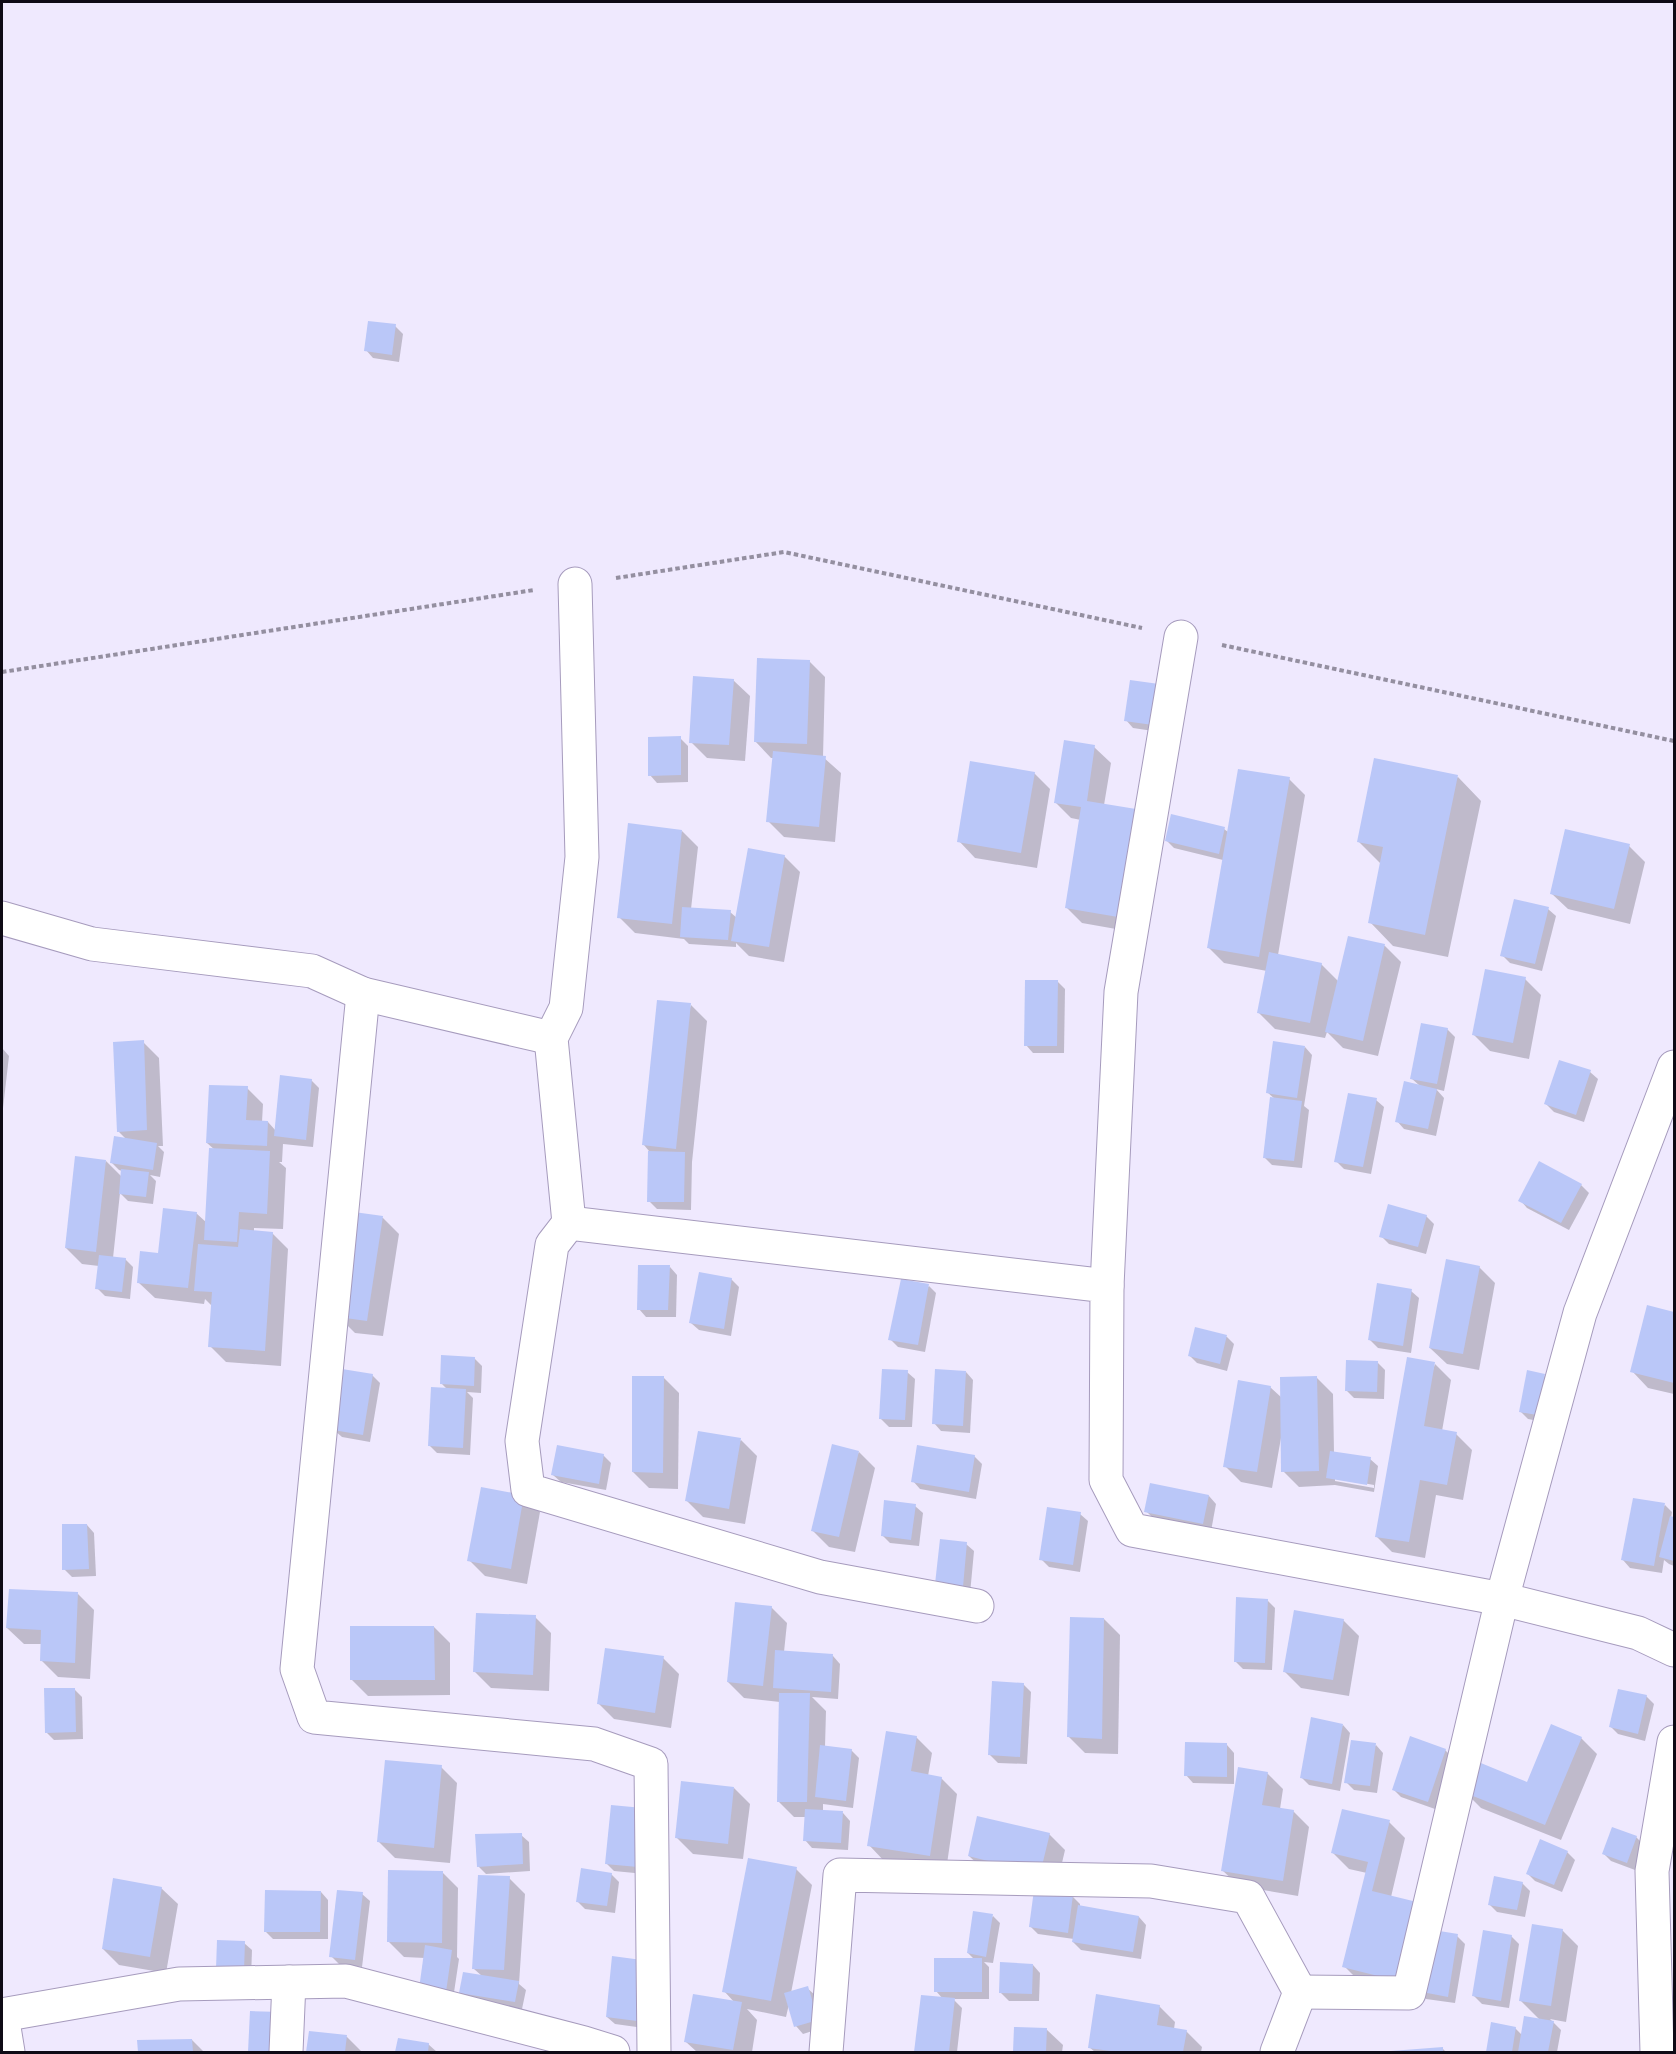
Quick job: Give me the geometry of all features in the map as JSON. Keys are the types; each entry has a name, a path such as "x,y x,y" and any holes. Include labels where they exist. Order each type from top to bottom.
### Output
{"street":[{"path":"575,584 582,857 566,1008 552,1038 569,1223 552,1245 522,1441 528,1490 820,1577 978,1606"},
{"path":"1181,636 1121,992 1107,1286 1106,1480 1132,1530 1502,1599 1638,1634 1674,1650"},
{"path":"2,918 92,944 312,971 363,994 552,1038"},
{"path":"363,994 297,1669 314,1717 594,1744 651,1764 654,2052"},
{"path":"1300,1992 1409,1993 1502,1599 1581,1313 1674,1067"},
{"path":"569,1223 1107,1286"},
{"path":"1657,2052 1652,1871 1674,1742"},
{"path":"826,2052 840,1875 1151,1881 1248,1898 1300,1992 1277,2052"},
{"path":"8,2052 2,2015 179,1984 346,1981 613,2052"},
{"path":"286,2052 289,1982"}],"path":[{"path":"2,672 784,552 1674,741"}],"building":[{"path":"368,321 396,324 392,355 364,351"},
{"path":"757,658 810,660 807,744 754,742"},
{"path":"693,676 734,679 729,745 689,743"},
{"path":"1130,680 1159,684 1153,725 1124,721"},
{"path":"681,736 681,775 648,776 648,737"},
{"path":"1064,740 1095,745 1087,801 1136,809 1118,917 1065,908 1081,807 1054,803"},
{"path":"773,751 826,756 819,827 766,822"},
{"path":"1374,758 1458,775 1425,935 1368,923 1383,847 1357,842"},
{"path":"970,761 1035,772 1021,853 957,842"},
{"path":"1238,769 1290,777 1259,957 1207,948"},
{"path":"1171,814 1225,827 1219,854 1165,841"},
{"path":"628,823 682,830 672,924 617,918"},
{"path":"1565,829 1630,844 1614,909 1550,894"},
{"path":"748,848 785,855 769,947 731,941"},
{"path":"1514,899 1549,907 1535,964 1500,956"},
{"path":"682,907 731,910 728,940 680,937"},
{"path":"1348,936 1385,944 1363,1041 1325,1032"},
{"path":"1269,952 1322,963 1310,1023 1257,1013"},
{"path":"1485,969 1526,977 1513,1043 1472,1035"},
{"path":"1025,980 1058,980 1057,1046 1024,1046"},
{"path":"657,1000 691,1003 676,1149 642,1145"},
{"path":"1421,1023 1448,1028 1437,1084 1410,1079"},
{"path":"144,1040 147,1130 117,1132 113,1042"},
{"path":"1273,1041 1305,1046 1297,1098 1266,1093"},
{"path":"1559,1060 1591,1070 1576,1115 1544,1104"},
{"path":"280,1075 312,1079 306,1140 274,1136"},
{"path":"1404,1081 1437,1089 1428,1129 1395,1122"},
{"path":"209,1085 248,1086 246,1120 268,1121 267,1146 206,1143"},
{"path":"1348,1093 1377,1098 1363,1167 1334,1162"},
{"path":"1270,1097 1302,1101 1294,1161 1263,1158"},
{"path":"114,1136 157,1143 153,1170 110,1163"},
{"path":"209,1148 270,1151 267,1214 239,1212 237,1242 204,1240"},
{"path":"648,1151 685,1152 684,1202 647,1202"},
{"path":"75,1156 106,1160 96,1252 65,1248"},
{"path":"1539,1161 1582,1184 1561,1223 1518,1201"},
{"path":"121,1169 149,1172 146,1197 119,1194"},
{"path":"1388,1204 1427,1215 1418,1247 1379,1237"},
{"path":"163,1208 197,1212 188,1288 137,1283 140,1251 158,1253"},
{"path":"354,1212 383,1216 367,1321 338,1317"},
{"path":"240,1229 273,1232 265,1351 208,1347 212,1292 194,1291 198,1244 238,1247"},
{"path":"99,1255 126,1258 122,1292 95,1289"},
{"path":"1446,1259 1480,1266 1463,1354 1429,1348"},
{"path":"638,1265 670,1265 668,1310 637,1310"},
{"path":"699,1272 732,1278 724,1329 689,1323"},
{"path":"901,1279 929,1284 918,1345 888,1340"},
{"path":"1377,1283 1412,1289 1403,1346 1368,1340"},
{"path":"1647,1305 1674,1312 1674,1383 1630,1372"},
{"path":"1195,1327 1227,1335 1220,1364 1188,1356"},
{"path":"441,1355 475,1357 474,1386 440,1384"},
{"path":"1407,1357 1435,1362 1424,1426 1457,1432 1447,1485 1420,1480 1409,1542 1375,1537"},
{"path":"1346,1360 1378,1361 1377,1392 1345,1391"},
{"path":"342,1369 373,1374 363,1435 333,1430"},
{"path":"882,1369 908,1370 905,1420 879,1419"},
{"path":"935,1369 966,1371 963,1426 932,1424"},
{"path":"1527,1370 1545,1374 1537,1415 1519,1412"},
{"path":"632,1376 664,1376 663,1473 632,1472"},
{"path":"1317,1376 1319,1471 1281,1472 1280,1377"},
{"path":"1238,1380 1271,1386 1257,1472 1223,1467"},
{"path":"431,1387 466,1389 463,1448 428,1446"},
{"path":"698,1431 741,1438 729,1509 685,1501"},
{"path":"832,1444 859,1451 839,1537 811,1531"},
{"path":"557,1445 604,1454 599,1484 551,1475"},
{"path":"917,1445 975,1455 969,1492 911,1482"},
{"path":"1330,1451 1371,1457 1367,1485 1326,1478"},
{"path":"1150,1483 1209,1495 1203,1524 1144,1512"},
{"path":"481,1487 524,1495 511,1569 467,1561"},
{"path":"1633,1498 1665,1503 1654,1566 1621,1560"},
{"path":"884,1500 916,1504 911,1540 881,1536"},
{"path":"1047,1507 1081,1512 1073,1565 1039,1560"},
{"path":"1670,1516 1674,1517 1674,1561 1659,1557"},
{"path":"62,1524 87,1524 89,1569 62,1570"},
{"path":"940,1539 967,1542 963,1587 935,1584"},
{"path":"9,1589 78,1592 75,1663 40,1661 41,1630 6,1628"},
{"path":"1236,1597 1268,1599 1265,1663 1234,1662"},
{"path":"735,1602 772,1606 763,1686 727,1682"},
{"path":"1294,1610 1344,1619 1333,1680 1283,1672"},
{"path":"476,1613 536,1615 533,1675 473,1672"},
{"path":"1070,1617 1104,1618 1102,1739 1067,1737"},
{"path":"350,1626 434,1626 435,1680 350,1680"},
{"path":"605,1648 664,1656 655,1713 597,1704"},
{"path":"775,1650 833,1654 831,1692 773,1688"},
{"path":"992,1681 1024,1683 1020,1757 988,1755"},
{"path":"44,1688 75,1688 76,1732 45,1733"},
{"path":"1618,1689 1647,1695 1638,1734 1609,1727"},
{"path":"779,1693 810,1693 807,1802 777,1802"},
{"path":"1311,1717 1343,1724 1332,1784 1300,1778"},
{"path":"1551,1724 1582,1737 1545,1825 1463,1792 1476,1761 1527,1782"},
{"path":"886,1731 917,1736 911,1771 942,1777 930,1856 867,1846"},
{"path":"1410,1736 1446,1749 1428,1802 1392,1790"},
{"path":"1351,1740 1376,1743 1370,1786 1344,1783"},
{"path":"1185,1742 1227,1743 1227,1777 1184,1776"},
{"path":"820,1745 852,1749 846,1801 815,1797"},
{"path":"385,1760 442,1765 434,1848 377,1842"},
{"path":"1238,1767 1268,1772 1262,1805 1294,1810 1283,1881 1221,1871"},
{"path":"681,1781 734,1787 728,1844 675,1838"},
{"path":"611,1805 643,1808 638,1867 605,1864"},
{"path":"805,1809 843,1811 841,1843 803,1841"},
{"path":"1342,1809 1390,1820 1372,1891 1417,1902 1398,1981 1342,1967 1368,1862 1331,1853"},
{"path":"977,1816 1050,1833 1040,1874 968,1856"},
{"path":"1612,1827 1637,1836 1627,1863 1602,1854"},
{"path":"522,1833 523,1864 477,1867 475,1834"},
{"path":"1540,1839 1568,1851 1554,1885 1526,1874"},
{"path":"748,1858 797,1867 771,2001 722,1992"},
{"path":"581,1868 612,1873 607,1906 576,1902"},
{"path":"388,1870 443,1871 442,1943 387,1942"},
{"path":"478,1875 510,1876 504,1970 472,1969"},
{"path":"1494,1876 1523,1882 1517,1910 1488,1905"},
{"path":"113,1878 162,1887 150,1957 102,1949"},
{"path":"265,1890 321,1891 320,1932 264,1932"},
{"path":"337,1890 363,1892 355,1960 329,1957"},
{"path":"1034,1890 1073,1895 1068,1933 1029,1927"},
{"path":"1078,1905 1139,1916 1133,1952 1072,1942"},
{"path":"973,1911 993,1914 986,1957 967,1953"},
{"path":"1532,1924 1563,1929 1551,2006 1519,2001"},
{"path":"1427,1929 1458,1934 1448,1997 1417,1991"},
{"path":"1483,1930 1512,1935 1501,2001 1472,1996"},
{"path":"217,1940 245,1941 244,1971 216,1969"},
{"path":"425,1945 452,1950 446,1992 419,1989"},
{"path":"612,1956 642,1960 637,2021 606,2017"},
{"path":"934,1958 982,1958 982,1992 934,1992"},
{"path":"1000,1962 1033,1964 1032,1994 999,1993"},
{"path":"463,1972 519,1981 515,2002 459,1993"},
{"path":"808,1986 818,2020 794,2027 784,1993"},
{"path":"693,1994 742,2002 733,2050 684,2042"},
{"path":"1096,1994 1160,2005 1157,2025 1187,2030 1183,2052 1118,2052 1088,2048"},
{"path":"921,1995 955,1998 949,2052 914,2052"},
{"path":"250,2011 281,2012 280,2052 248,2052"},
{"path":"1524,2016 1554,2021 1548,2052 1518,2052"},
{"path":"1491,2022 1516,2027 1512,2052 1486,2052"},
{"path":"1014,2027 1047,2028 1046,2052 1013,2052"},
{"path":"309,2031 347,2035 345,2052 306,2052"},
{"path":"398,2038 429,2043 428,2052 395,2052"},
{"path":"192,2039 193,2052 138,2052 137,2040"},
{"path":"1443,2047 1443,2052 1391,2052 1391,2051"}]}
